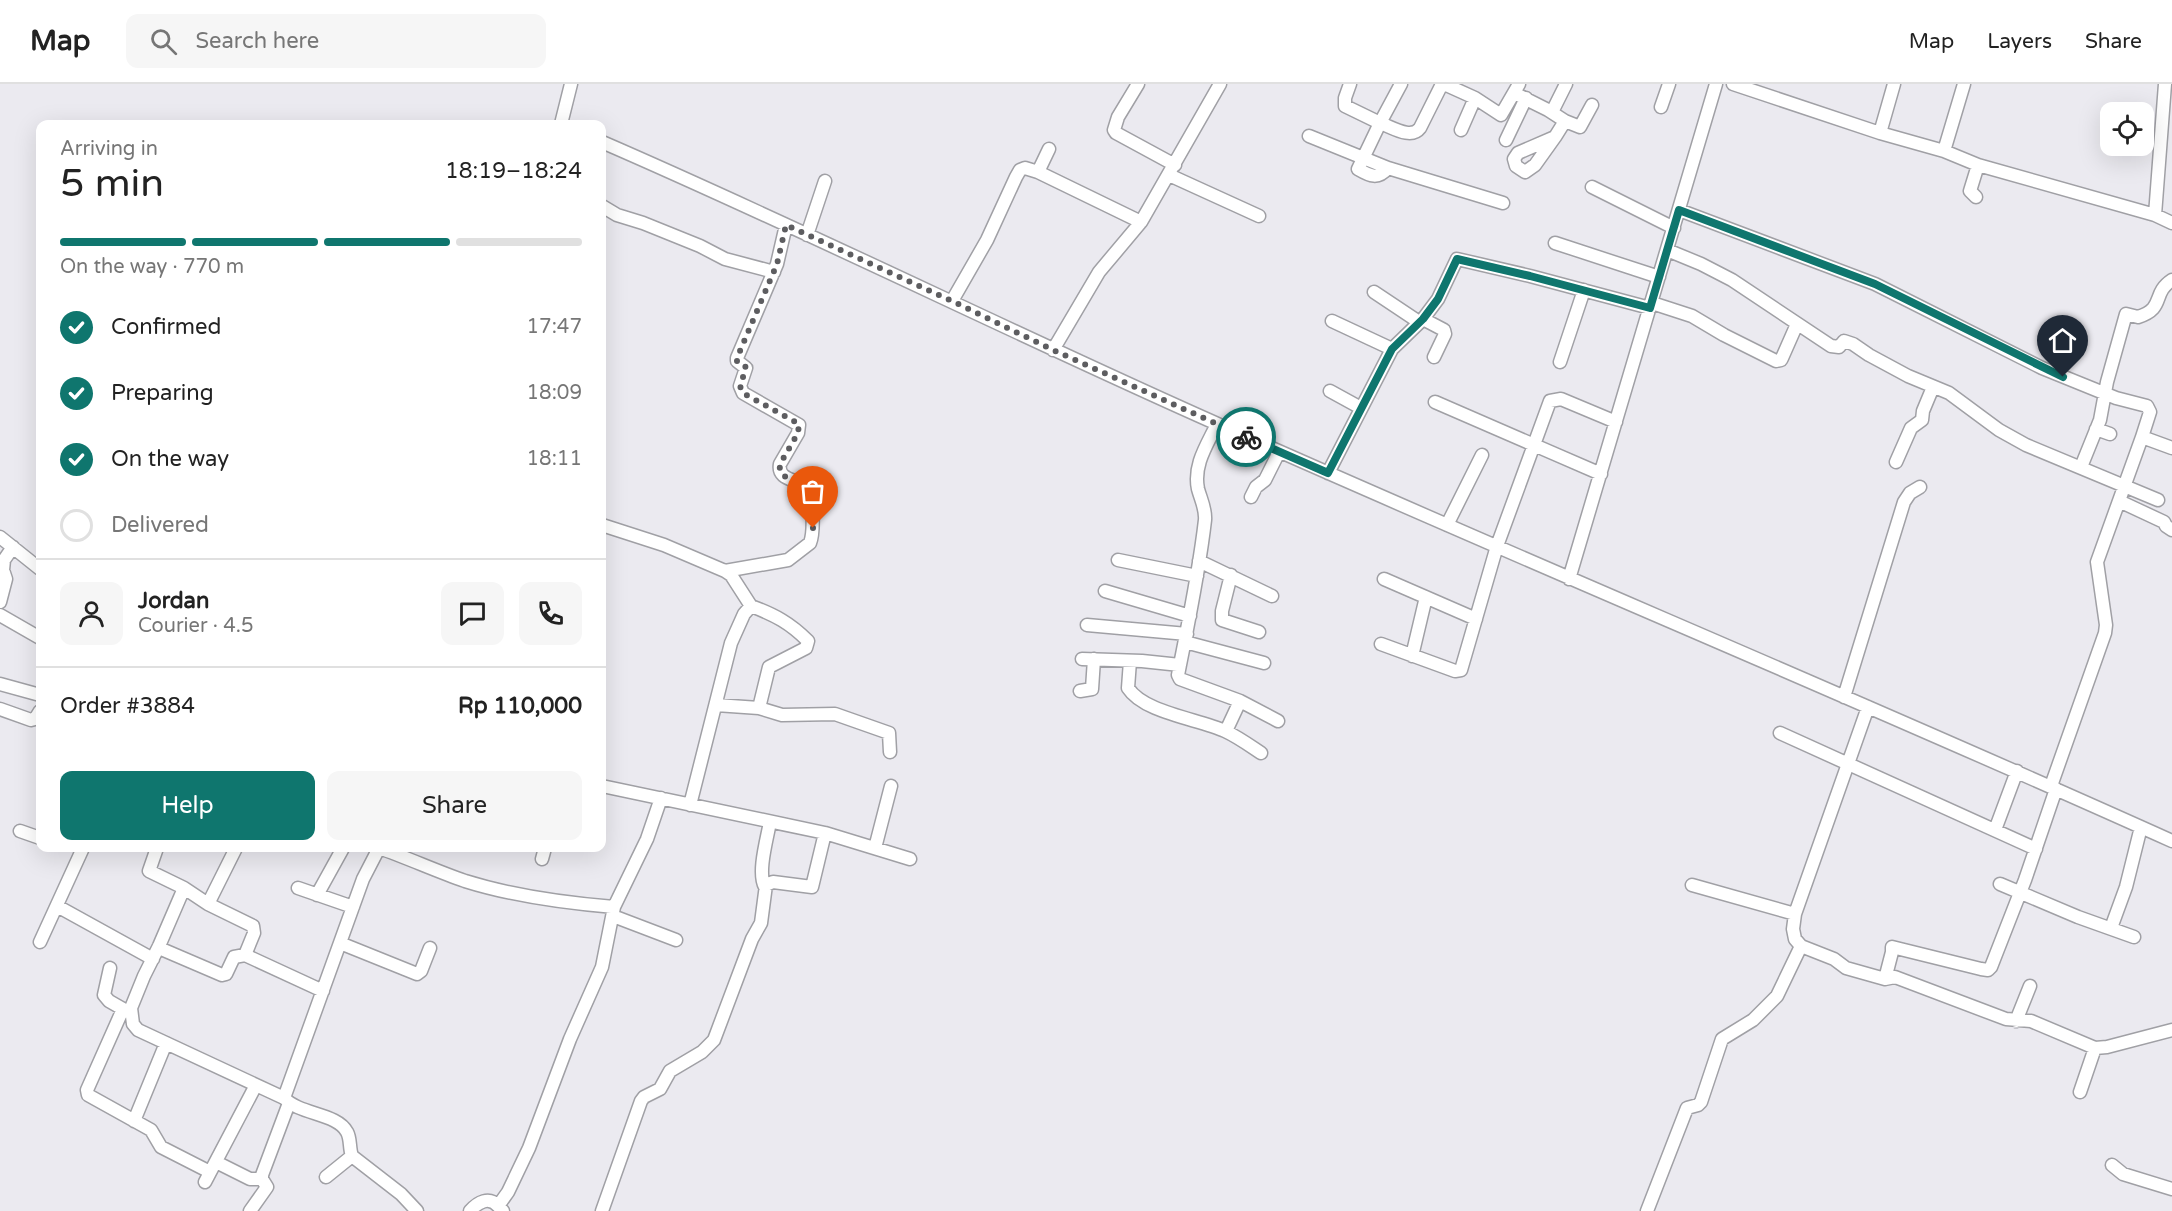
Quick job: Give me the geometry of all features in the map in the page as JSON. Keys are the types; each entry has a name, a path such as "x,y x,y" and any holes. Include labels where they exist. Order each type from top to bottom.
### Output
{"street":[{"path":"562,120 571,84"},
{"path":"1138,84 1118,117 1114,130 1116,133 1172,170 1259,216"},
{"path":"1053,350 1099,272 1141,222 1220,84"},
{"path":"1350,84 1345,106 1409,134 1418,132 1444,84 1472,97 1515,123"},
{"path":"1359,168 1401,84"},
{"path":"1461,130 1476,84"},
{"path":"1552,112 1566,84"},
{"path":"1661,107 1669,84"},
{"path":"1733,84 1880,133 1944,151 1978,165 2155,215 2172,223"},
{"path":"1880,133 1894,84"},
{"path":"1944,151 1964,84"},
{"path":"2155,215 2166,128 2164,84"},
{"path":"1569,579 1674,228 1712,86"},
{"path":"1501,114 1516,89 1526,98 1565,121 1580,127 1592,105"},
{"path":"1506,140 1526,98"},
{"path":"1555,137 1565,121"},
{"path":"1309,136 1359,168 1388,168 1503,203"},
{"path":"606,144 1279,452 2017,771 2172,841"},
{"path":"1038,172 1048,149"},
{"path":"1976,197 1970,191 1978,165"},
{"path":"952,301 987,240 1020,170 1025,168 1038,172 1141,222"},
{"path":"807,235 825,181"},
{"path":"1592,187 1674,228"},
{"path":"606,208 617,215 700,246 725,259 774,272"},
{"path":"1679,210 1875,284 2042,368 2106,392 2116,398 2148,407 2150,412 2097,562 2106,633 2053,788 2036,849 1994,962 1988,970 1892,947 1884,979"},
{"path":"725,571 788,560 806,548 812,538 810,494 804,486 782,475 779,470 780,464 798,433 799,424 743,393 740,388 746,368 744,364 737,361 774,272 786,225"},
{"path":"1555,243 1659,277"},
{"path":"1667,250 1732,280 1831,346 1839,347 1844,341 1853,344 1869,355 1949,393 1999,430 2019,441 2158,500"},
{"path":"1328,473 1392,349 1438,299 1457,259 1692,316 1776,361 1781,360 1797,324"},
{"path":"2080,467 2096,429 2126,314 2138,317 2151,312 2156,306 2162,289 2172,280"},
{"path":"1560,362 1584,290"},
{"path":"1374,292 1421,320 1444,330 1445,334 1434,357"},
{"path":"1332,321 1392,349"},
{"path":"1896,462 1911,428 1922,420 1923,411 1933,387"},
{"path":"1330,391 1361,408"},
{"path":"1382,644 1455,671 1461,670 1497,546 1550,401 1561,399 1616,422"},
{"path":"1435,402 1600,474"},
{"path":"1217,424 1197,470 1205,516 1197,576 1178,675 1180,679 1240,701 1278,721"},
{"path":"2096,429 2110,434"},
{"path":"2142,437 2172,448"},
{"path":"1251,497 1256,486 1267,477 1279,452"},
{"path":"1447,525 1482,455"},
{"path":"1844,697 1904,502 1920,486"},
{"path":"2119,501 2164,522 2172,530"},
{"path":"606,526 664,545 725,571 731,576 751,606 778,616 808,641 806,648 769,667 759,708"},
{"path":"0,537 36,566"},
{"path":"0,602 6,579 3,570 4,560 13,547"},
{"path":"1118,560 1197,576"},
{"path":"1199,561 1272,596"},
{"path":"1231,575 1222,620 1259,632"},
{"path":"1384,579 1476,619"},
{"path":"1105,591 1190,616"},
{"path":"1412,656 1426,597"},
{"path":"690,805 731,643 744,614 751,606"},
{"path":"0,615 36,636"},
{"path":"1087,625 1186,638 1264,663"},
{"path":"1080,691 1092,690 1088,659 1180,665"},
{"path":"1130,661 1128,688 1133,694 1171,714 1226,731 1261,753"},
{"path":"0,684 36,694"},
{"path":"1226,731 1240,701"},
{"path":"716,705 759,708 782,715 832,714 846,717 889,733 890,752"},
{"path":"1868,707 1796,914 1793,929 1795,939 1801,946 1834,958 1846,968 1884,979 1895,977 2006,1019 2031,1021 2095,1048 2108,1047 2172,1030"},
{"path":"0,709 31,720 36,717"},
{"path":"1780,733 2036,849"},
{"path":"1995,830 2017,771"},
{"path":"875,848 891,786"},
{"path":"606,787 825,833 910,859"},
{"path":"470,1211 486,1200 494,1202 501,1209 529,1149 570,1039 602,967 613,911 647,839 662,798"},
{"path":"602,1211 641,1101 660,1089 670,1071 702,1052 714,1040 752,939 761,923 765,887 762,879 764,856 770,822"},
{"path":"2111,928 2126,887 2141,827"},
{"path":"20,831 36,837"},
{"path":"765,887 773,882 812,886 825,833"},
{"path":"40,942 81,852"},
{"path":"156,852 149,871 253,926 254,933 245,955"},
{"path":"208,904 234,852"},
{"path":"317,895 341,852"},
{"path":"250,1211 267,1186 262,1179 262,1174 286,1101 363,879 377,852"},
{"path":"389,852 465,881 513,894 613,911 675,940"},
{"path":"2000,884 2078,917 2134,937"},
{"path":"1692,885 1796,914"},
{"path":"184,888 156,953 87,1093 89,1097 151,1130 161,1147 210,1172 262,1179"},
{"path":"298,888 353,908"},
{"path":"57,906 156,953 222,975 226,974 234,957 245,955 323,991"},
{"path":"340,943 417,974 421,971 430,948"},
{"path":"1647,1211 1687,1108 1698,1105 1701,1101 1722,1039 1753,1020 1777,996 1801,946"},
{"path":"110,968 104,995 109,1001 127,1011 138,1029 343,1126 348,1134 352,1156 401,1194 417,1211"},
{"path":"2016,1021 2030,986"},
{"path":"134,1121 166,1043"},
{"path":"2080,1092 2095,1048"},
{"path":"210,1172 256,1085"},
{"path":"326,1177 352,1156"},
{"path":"2112,1165 2123,1174 2172,1188"}],"way so far":[{"path":"813,528 810,494 804,486 782,475 779,470 780,464 800,429 799,424 743,393 740,383 746,366 737,361 777,264 786,225 1246,437"}],"route":[{"path":"1246,437 1328,473 1392,349 1423,319 1438,299 1457,259 1650,308 1679,210 1875,284 2063,377"}]}
